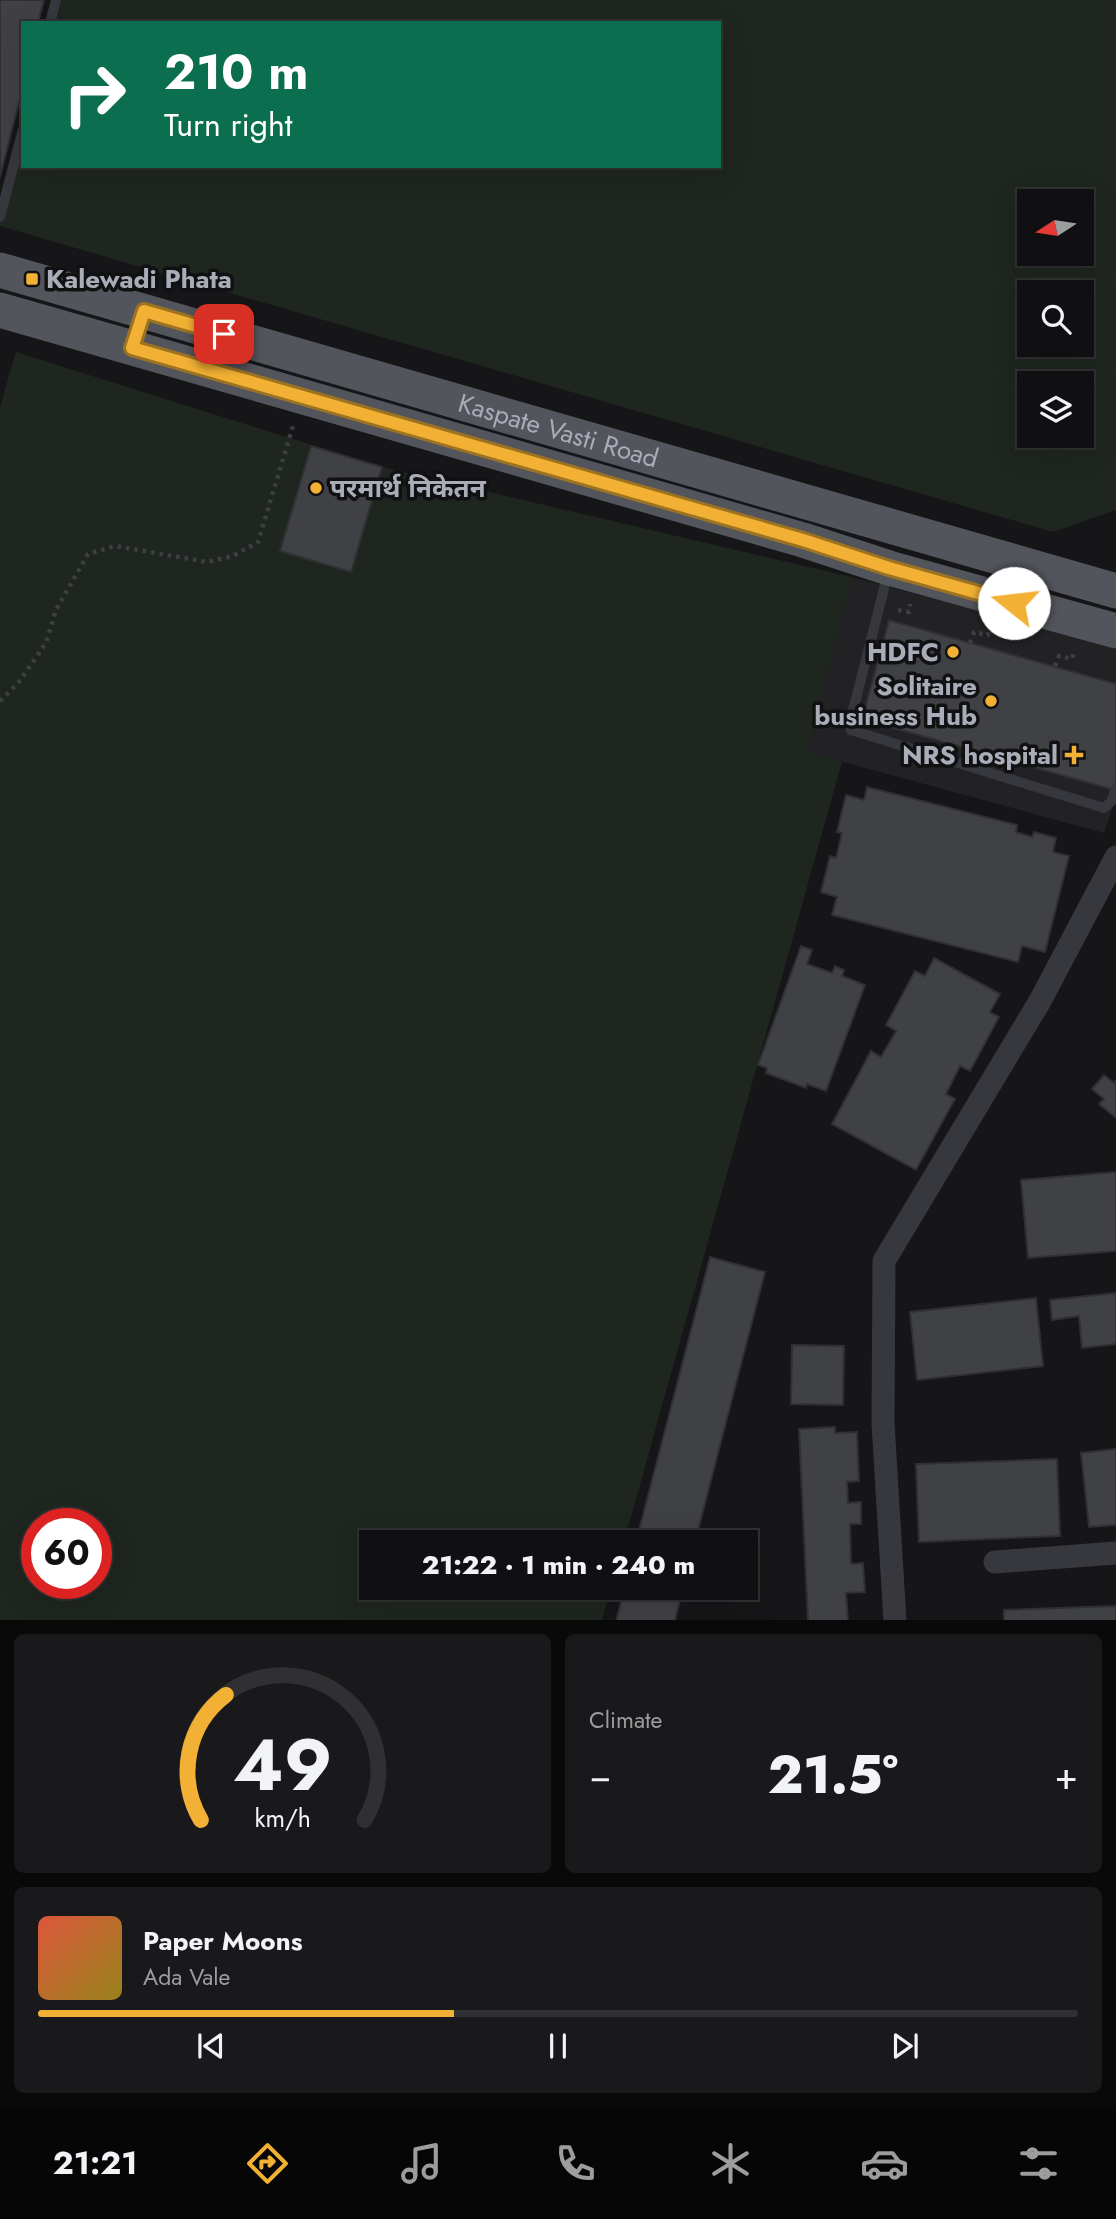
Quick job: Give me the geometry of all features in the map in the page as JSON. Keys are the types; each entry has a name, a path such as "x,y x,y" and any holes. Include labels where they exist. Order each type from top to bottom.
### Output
{"main road":[{"name":"Kaspate Vasti Road","path":"0,270 1116,591"},
{"name":"Kaspate Vasti Road","path":"0,310 803,540 889,568 1116,631"},
{"path":"132,348 144,311"}],"street":[{"path":"895,1620 884,1423 884,1261 1040,1001 1116,857"},
{"path":"995,1562 1116,1553"}],"lane":[{"path":"51,21 56,0"},
{"path":"0,217 21,137"},
{"path":"889,568 850,723 851,730 1104,808 1111,802 1116,788"}],"path":[{"path":"0,701 19,682 46,643 57,610 89,554 115,546 207,562 233,556 258,542 303,397"},
{"path":"970,643 974,632"},
{"path":"1055,666 1059,656"}],"shaded area":[{"path":"56,0 1116,0 1116,510 1053,532 0,226 0,200 21,125 21,168 721,168 721,21 50,21"},
{"path":"16,352 382,467 852,577 808,752 842,762 627,1530 359,1530 359,1600 607,1600 602,1620 0,1620 0,407"},
{"path":"852,577 1116,647 1116,798 1104,833 807,752"}],"building":[{"path":"0,0 44,0 39,21 21,21 21,94 0,177"},
{"path":"311,446 382,467 351,572 280,551"},
{"name":"Solitaire business Hub","path":"889,620 1116,684 1114,790 862,719"},
{"path":"867,787 1017,825 1016,832 1032,837 1034,832 1056,838 1053,852 1069,856 1045,952 1022,946 1018,962 832,915 837,897 821,892 830,856 836,858 842,833 837,832 846,795 864,800"},
{"path":"801,946 812,950 807,964 832,973 835,966 844,970 842,976 865,985 826,1091 807,1084 806,1088 766,1073 767,1068 758,1065"},
{"path":"934,958 1000,994 990,1012 999,1017 970,1071 960,1066 946,1094 955,1099 916,1170 832,1124 871,1051 881,1057 896,1031 886,1025 915,971 925,976"},
{"path":"1104,1075 1114,1083 1116,1080 1116,1118 1099,1104 1104,1099 1092,1089"},
{"path":"1116,1172 1116,1251 1028,1258 1021,1180"},
{"path":"710,1257 765,1272 698,1530 639,1530"},
{"path":"1116,1293 1116,1344 1082,1348 1079,1316 1052,1320 1050,1300"},
{"path":"1036,1298 1043,1366 917,1380 910,1312"},
{"path":"792,1345 844,1346 843,1405 791,1404"},
{"path":"835,1427 835,1433 857,1432 859,1481 847,1482 848,1503 861,1502 861,1524 850,1524 851,1564 863,1563 865,1592 846,1593 848,1620 808,1620 799,1429"},
{"path":"1116,1449 1116,1525 1089,1527 1081,1453"},
{"path":"1057,1459 1060,1536 919,1542 916,1464"},
{"path":"622,1600 680,1600 675,1620 616,1620"},
{"path":"1116,1606 1116,1620 1004,1620 1004,1610"}],"place":[{"name":"Kalewadi Phata","path":"32,279"},
{"name":"परमार्थ निकेतन","path":"316,488"},
{"name":"HDFC","path":"953,652"},
{"name":"Solitaire business Hub","path":"991,701"},
{"name":"NRS hospital","path":"1074,755"}],"route":[{"path":"224,334 144,311 132,348 1014,603"}]}
